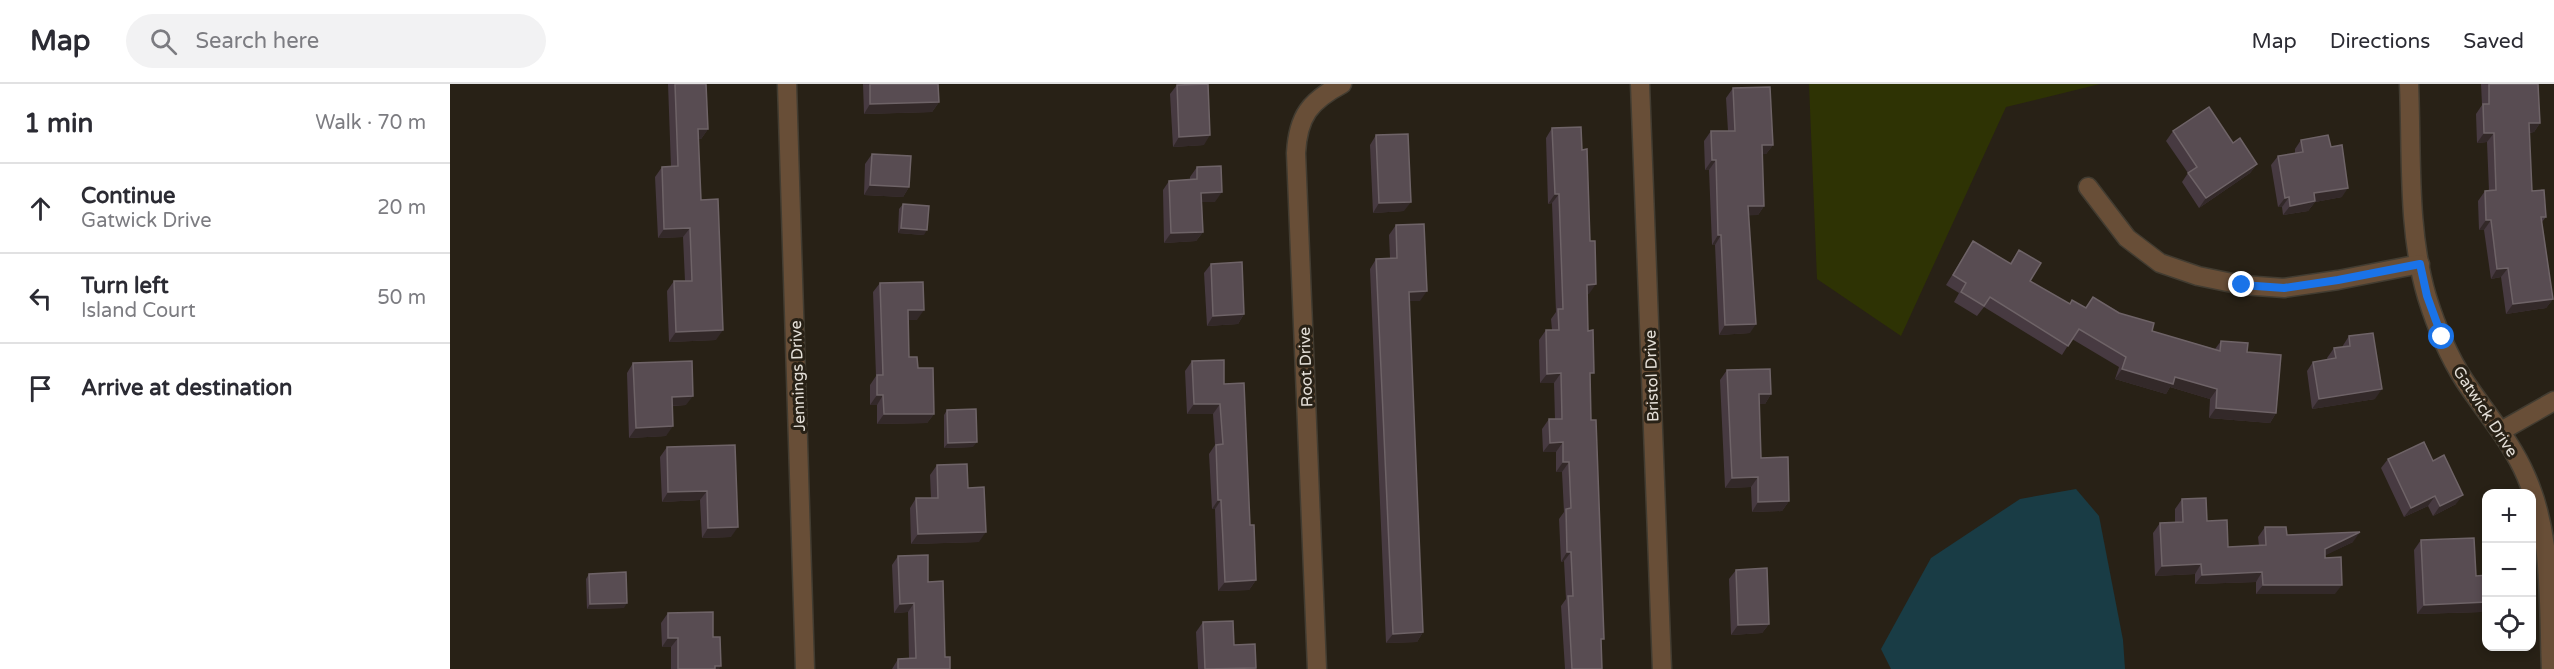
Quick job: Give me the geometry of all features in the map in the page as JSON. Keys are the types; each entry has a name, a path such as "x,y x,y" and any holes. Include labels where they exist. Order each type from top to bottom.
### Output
{"street":[{"name":"Jennings Drive","path":"787,84 805,669"},
{"name":"Root Drive","path":"1317,669 1296,153 1299,125 1309,106 1325,93 1342,84"},
{"name":"Bristol Drive","path":"1640,84 1662,669"},
{"name":"Gatwick Drive","path":"2409,84 2414,218 2427,296 2442,337 2464,379 2501,432 2526,474 2536,502 2546,541 2551,669"},
{"path":"2088,187 2127,238 2160,263 2198,276 2242,285 2284,288 2420,264"},
{"path":"2501,432 2554,401"}],"green space":[{"path":"1809,84 2100,84 2006,107 1901,336 1817,279"}],"water":[{"path":"2076,489 2099,516 2123,640 2125,669 1891,669 1881,649 1931,558 2020,499"}],"building":[{"path":"675,84 706,84 708,129 698,129 701,200 718,199 723,330 676,332 674,281 692,281 690,228 664,229 662,167 678,166"},
{"path":"870,84 938,84 939,102 870,104"},
{"path":"1208,84 1210,135 1179,137 1177,85"},
{"path":"2489,84 2538,84 2540,123 2529,123 2532,191 2544,190 2546,217 2541,217 2553,299 2513,304 2508,268 2497,269 2491,220 2486,220 2485,191 2496,190 2494,133 2484,133 2483,104 2489,104"},
{"path":"1770,87 1773,145 1762,145 1764,206 1748,206 1756,324 1725,325 1721,235 1718,235 1716,160 1712,160 1711,131 1735,131 1733,88"},
{"path":"2209,107 2233,143 2240,138 2257,164 2206,198 2188,173 2197,167 2173,131"},
{"path":"1581,127 1582,150 1587,149 1590,241 1595,241 1596,284 1587,285 1588,331 1593,330 1594,373 1590,373 1591,420 1596,420 1604,639 1601,639 1602,669 1572,669 1568,596 1573,596 1571,552 1567,552 1566,509 1571,508 1569,462 1563,462 1563,442 1550,443 1549,419 1562,419 1561,373 1547,374 1546,330 1559,330 1558,309 1563,309 1559,194 1555,194 1552,128"},
{"path":"1408,134 1411,202 1379,203 1376,135"},
{"path":"2328,135 2331,147 2342,145 2348,188 2314,193 2315,201 2290,206 2289,197 2285,198 2278,156 2303,152 2301,140"},
{"path":"872,154 911,156 909,187 870,185"},
{"path":"1221,166 1222,192 1201,193 1203,232 1171,233 1169,181 1197,179 1197,167"},
{"path":"903,204 929,206 927,230 901,228"},
{"path":"1424,224 1427,291 1409,292 1423,632 1393,634 1376,259 1397,258 1396,225"},
{"path":"1973,241 2011,264 2019,250 2041,263 2030,281 2070,304 2072,300 2086,308 2093,297 2119,313 2154,323 2152,331 2220,351 2221,341 2248,343 2247,352 2281,355 2276,413 2216,408 2217,389 2175,377 2173,384 2122,369 2126,357 2079,329 2068,346 1990,297 1984,306 1961,292 1966,283 1953,275"},
{"path":"1242,262 1244,314 1213,316 1211,264"},
{"path":"923,282 924,310 908,310 909,357 917,357 918,368 933,368 934,414 884,414 883,395 877,395 877,375 883,375 880,283"},
{"path":"2373,333 2382,389 2319,399 2313,362 2336,358 2334,348 2350,346 2349,336"},
{"path":"1224,360 1224,384 1244,383 1250,525 1254,525 1256,580 1225,582 1216,445 1223,444 1220,404 1194,404 1192,361"},
{"path":"692,361 693,396 672,397 673,426 636,428 633,363"},
{"path":"1770,369 1771,394 1759,394 1761,458 1788,457 1789,501 1758,502 1758,477 1732,478 1727,370"},
{"path":"976,409 977,442 948,443 947,410"},
{"path":"2424,442 2433,461 2444,455 2463,495 2440,506 2435,496 2411,508 2388,459"},
{"path":"735,445 738,527 708,528 707,491 668,492 667,447"},
{"path":"967,464 968,488 984,487 986,532 918,534 916,498 938,498 937,465"},
{"path":"2206,498 2207,521 2227,520 2228,547 2266,545 2265,527 2286,527 2287,535 2360,532 2325,549 2325,558 2341,557 2342,585 2263,585 2262,572 2202,575 2201,564 2162,566 2160,523 2183,522 2182,499"},
{"path":"2474,538 2476,576 2482,575 2482,602 2424,605 2421,540"},
{"path":"928,555 928,582 943,581 945,657 950,657 950,669 898,669 898,659 916,658 914,603 900,604 898,556"},
{"path":"1767,568 1769,624 1738,625 1736,570"},
{"path":"626,572 627,603 590,604 589,574"},
{"path":"713,612 713,637 720,637 721,666 715,666 715,669 678,669 678,638 668,638 668,613"},
{"path":"1233,621 1234,645 1255,644 1256,668 1205,669 1203,622"}],"route":[{"path":"2242,285 2284,288 2420,264 2427,296 2442,337"}]}
